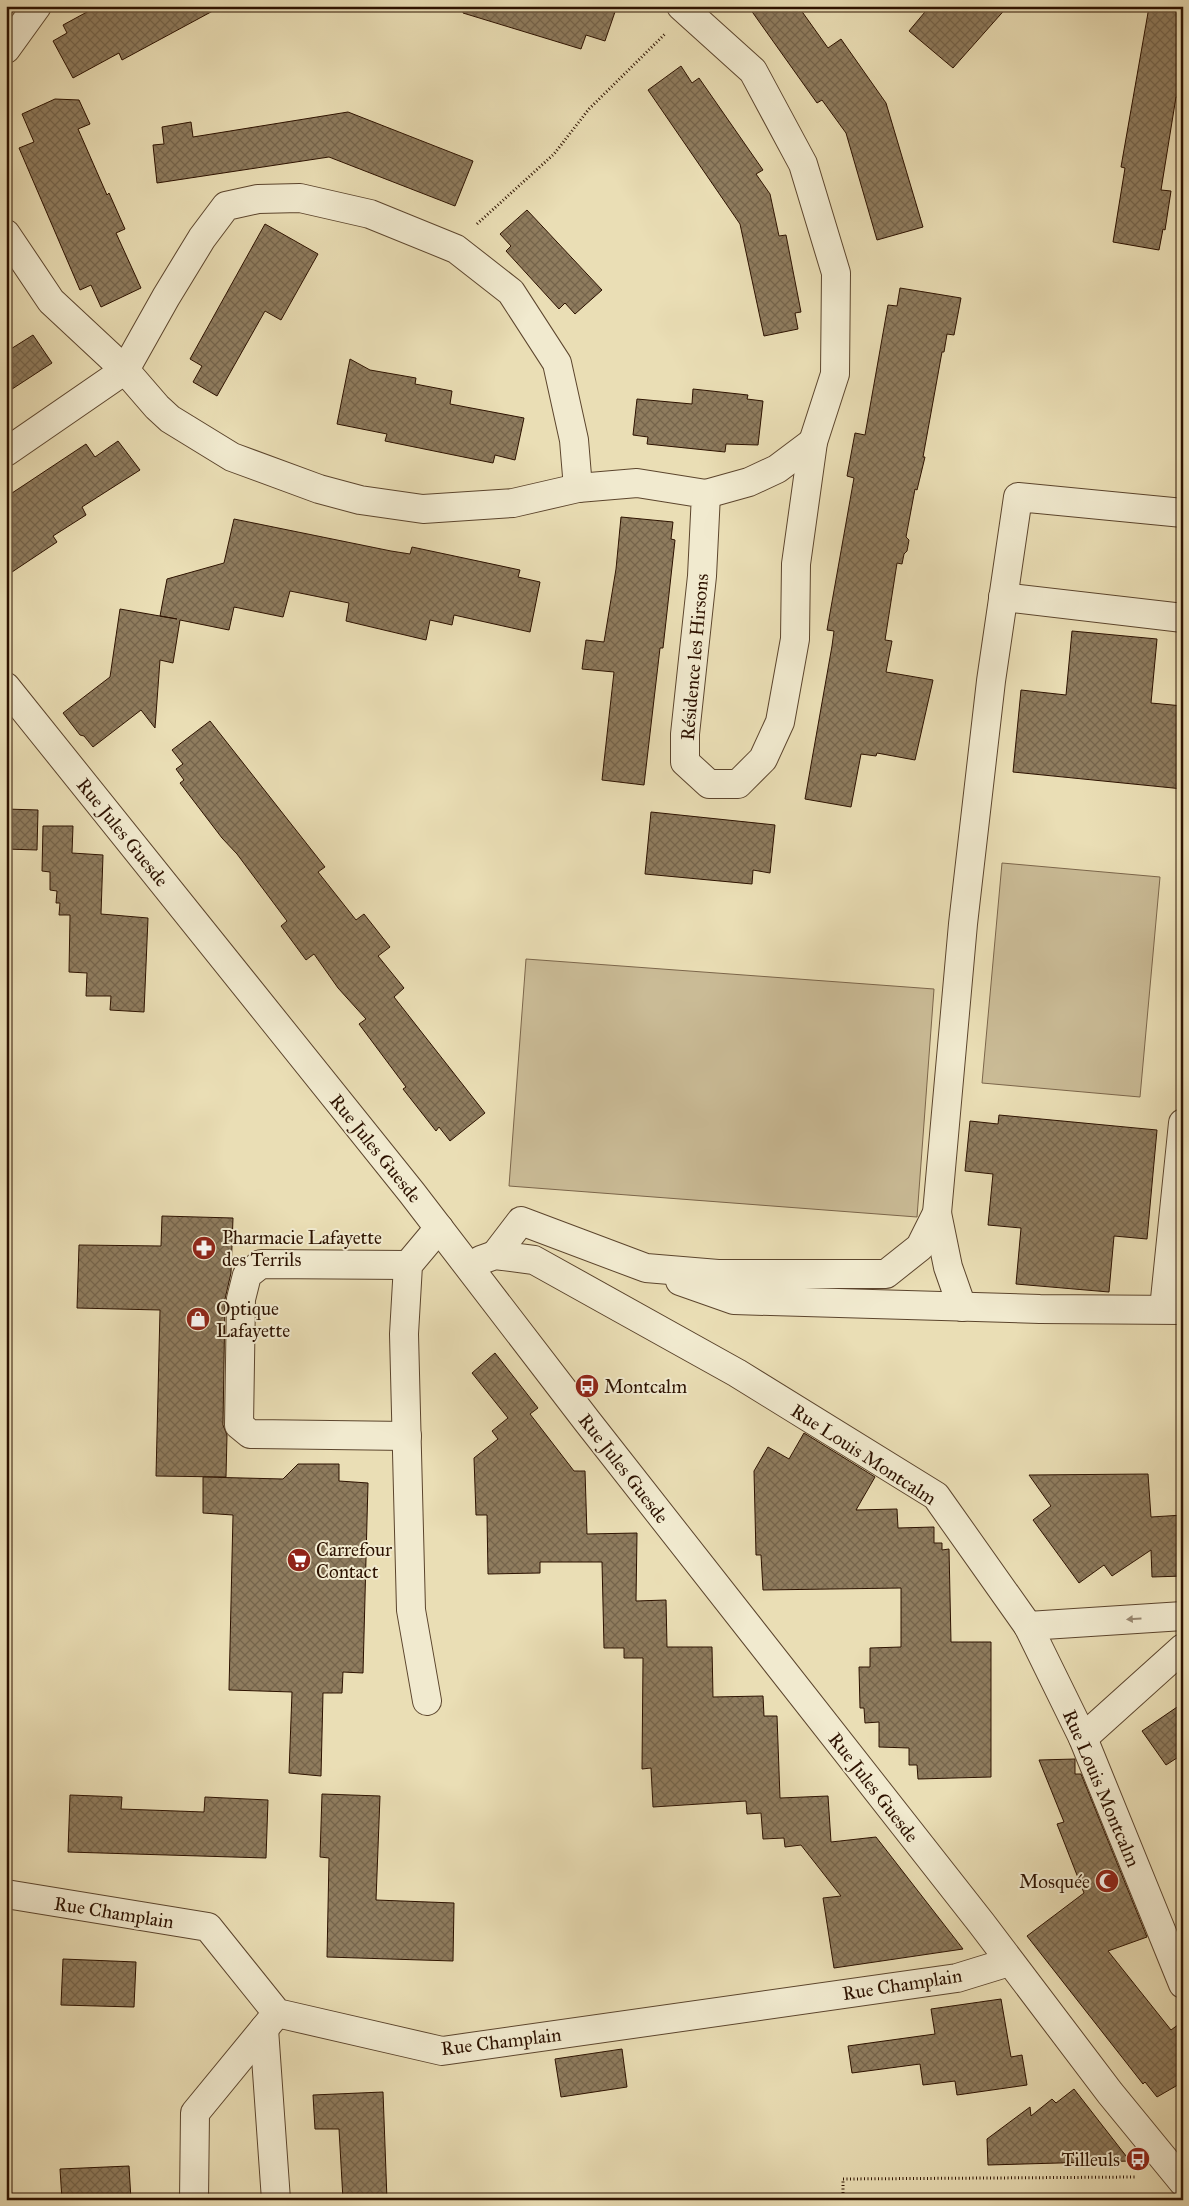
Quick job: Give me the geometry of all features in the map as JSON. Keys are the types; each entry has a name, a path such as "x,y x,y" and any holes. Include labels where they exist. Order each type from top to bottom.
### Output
{"street":[{"path":"6,49 37,7"},
{"name":"Résidence les Hirsons","path":"684,9 753,70 803,164 836,273 835,374 813,442 796,564 795,639 780,722 763,759 738,784 709,784 686,762 685,734 702,576 706,494"},
{"path":"6,452 125,370 202,238 226,206 258,198 300,198 370,214 456,248 511,292 557,363 574,440 578,488"},
{"path":"6,234 51,301 125,370 170,419 232,457 319,488 360,500 423,509 513,504 578,488 636,483 706,494 749,482 770,472 813,442"},
{"path":"962,1307 948,1267 937,1213 963,924 991,681 1018,497 1183,513"},
{"path":"1003,596 1183,618"},
{"name":"Rue Jules Guesde","path":"6,687 439,1228 587,1421 982,1924 1110,2093 1181,2178"},
{"path":"495,1255 521,1221 734,1300 1040,1310 1174,1309 1183,1123"},
{"path":"646,1268 718,1274 886,1274 920,1247 937,1213"},
{"path":"427,1701 411,1610 404,1334 408,1264 439,1228"},
{"name":"Rue Louis Montcalm","path":"468,1265 495,1255 534,1260 737,1373 936,1496 1028,1626 1083,1738 1183,1984"},
{"path":"407,1436 250,1434 240,1425 240,1299 247,1275 261,1264 408,1264"},
{"path":"1028,1626 1183,1616"},
{"path":"1083,1738 1183,1648"},
{"name":"Rue Champlain","path":"6,1894 208,1927 271,2021 442,2052 957,1978 1009,1962"},
{"path":"194,2200 195,2113 271,2021"},
{"path":"271,2021 276,2200"}],"path":[{"path":"456,248 475,225 554,154 589,109 684,9"},
{"path":"843,2200 843,2179 1181,2178"}],"shaded area":[{"path":"1002,863 1160,877 1140,1097 982,1083"},
{"path":"526,959 934,989 917,1217 509,1186"}],"building":[{"path":"98,6 222,6 122,60 119,53 73,78 53,41 67,33 63,25"},
{"path":"464,6 617,6 605,41 586,35 581,49 463,13"},
{"path":"748,6 798,6 828,48 841,39 886,103 923,227 877,240 846,133 822,100 817,103"},
{"path":"930,6 1008,6 953,68 909,31"},
{"path":"1149,7 1183,12 1183,98 1176,97 1161,190 1171,191 1165,230 1163,229 1159,250 1113,242 1125,168 1121,167"},
{"path":"681,66 692,83 699,78 763,170 756,174 770,194 779,236 786,235 801,312 795,313 798,329 764,336 740,224 648,90"},
{"path":"55,99 79,100 90,124 78,129 107,195 109,193 125,229 116,233 141,288 101,307 91,285 80,290 19,148 34,142 22,114"},
{"path":"348,112 473,161 455,206 329,157 157,183 153,145 164,144 162,127 191,122 193,137"},
{"path":"527,210 602,290 575,314 565,303 559,309 506,251 511,246 500,234"},
{"path":"265,224 318,254 281,320 265,311 217,396 193,382 202,366 190,359"},
{"path":"900,288 961,298 954,335 947,334 944,352 942,352 923,457 925,457 917,490 915,489 906,537 909,540 907,551 904,554 902,564 897,563 885,640 892,641 886,672 933,680 915,760 877,753 876,756 861,754 851,807 805,799 834,631 827,630 854,478 847,476 855,433 865,435 888,305 897,306"},
{"path":"33,335 52,363 6,393 6,352"},
{"path":"350,359 370,370 416,378 415,384 452,391 450,404 524,418 515,460 495,455 493,463 385,441 387,434 337,424"},
{"path":"693,389 748,395 747,399 763,401 758,445 726,444 725,452 647,444 648,437 633,435 637,399 692,404"},
{"path":"118,441 140,470 82,507 86,515 53,536 57,542 6,576 6,497 86,444 95,457"},
{"path":"621,517 673,522 671,539 675,540 663,648 660,648 644,785 602,780 614,672 582,669 586,640 604,642 616,569"},
{"path":"234,519 391,551 410,554 412,547 520,570 518,577 540,582 530,632 454,615 452,625 430,620 426,640 346,621 349,603 290,591 283,617 234,607 229,630 180,620 173,663 160,660 155,728 141,710 93,747 84,736 80,735 63,713 110,677 120,609 177,619 160,616 167,579 224,563"},
{"path":"1072,631 1157,639 1151,703 1183,706 1183,789 1013,772 1021,690 1066,695"},
{"path":"210,721 325,867 318,872 356,920 364,914 390,947 378,956 404,988 394,997 485,1113 450,1141 439,1127 436,1131 403,1089 406,1087 359,1024 366,1019 338,988 314,954 306,960 281,926 287,921 237,854 222,838 180,783 184,780 176,769 183,764 172,750"},
{"path":"6,809 38,810 37,850 6,849"},
{"path":"651,812 775,825 770,873 753,870 752,884 645,874"},
{"path":"43,826 73,826 72,853 103,855 101,914 148,918 144,1012 110,1010 111,996 86,996 87,973 69,972 70,915 59,915 60,903 56,903 57,891 50,890 50,872 42,871"},
{"path":"999,1115 1157,1130 1147,1239 1114,1236 1109,1292 1016,1284 1021,1228 988,1225 993,1174 965,1171 970,1121 998,1124"},
{"path":"162,1216 233,1218 231,1273 225,1299 223,1425 227,1435 226,1477 156,1476 160,1310 77,1308 79,1245 161,1246"},
{"path":"495,1353 538,1408 530,1414 574,1471 585,1471 587,1534 637,1533 636,1601 666,1600 667,1647 712,1647 713,1697 763,1696 764,1716 777,1716 780,1798 828,1796 831,1842 876,1837 963,1949 834,1968 823,1898 841,1896 801,1845 785,1847 784,1838 763,1839 761,1813 747,1814 746,1801 653,1807 651,1768 642,1769 643,1658 624,1658 624,1648 604,1648 602,1562 540,1562 540,1573 488,1574 487,1515 476,1515 474,1458 498,1439 492,1431 508,1418 472,1373"},
{"path":"804,1433 875,1477 856,1510 897,1509 898,1528 934,1527 934,1543 942,1543 942,1550 949,1549 951,1642 991,1642 991,1777 918,1779 917,1765 909,1765 909,1748 879,1747 879,1722 865,1723 864,1708 860,1708 859,1667 870,1667 870,1648 901,1647 901,1588 763,1590 761,1555 756,1555 754,1471 768,1447 789,1459"},
{"name":"Carrefour Contact","path":"298,1464 339,1464 339,1481 368,1483 363,1673 343,1672 342,1693 323,1693 321,1776 289,1773 292,1692 229,1690 233,1515 203,1513 203,1477 283,1479"},
{"path":"1148,1474 1151,1517 1183,1515 1183,1576 1152,1577 1151,1550 1112,1576 1104,1565 1079,1583 1033,1520 1051,1506 1029,1475"},
{"path":"1183,1703 1183,1754 1166,1765 1142,1731"},
{"path":"1075,1759 1075,1774 1081,1774 1147,1937 1108,1951 1171,2030 1183,2021 1183,2082 1157,2097 1145,2082 1143,2084 1027,1936 1084,1893 1057,1824 1064,1822 1039,1760"},
{"path":"322,1794 380,1796 376,1900 454,1903 453,1961 327,1957 329,1858 320,1857"},
{"path":"70,1795 122,1797 121,1809 204,1812 205,1797 268,1800 266,1858 68,1852"},
{"path":"63,1959 136,1962 134,2007 61,2005"},
{"path":"1001,1999 1011,2057 1022,2055 1027,2085 957,2095 955,2081 923,2085 920,2064 852,2073 848,2046 935,2034 931,2009"},
{"path":"622,2049 627,2087 561,2097 555,2059"},
{"path":"1074,2089 1130,2161 988,2165 987,2139 1030,2107 1031,2116 1052,2099 1056,2103"},
{"path":"383,2092 387,2200 343,2200 339,2129 315,2129 313,2095"},
{"path":"129,2166 131,2200 62,2200 60,2169"}],"place":[{"name":"Pharmacie Lafayette des Terrils","path":"204,1248"},
{"name":"Optique Lafayette","path":"198,1319"},
{"name":"Montcalm","path":"587,1386"},
{"name":"Carrefour Contact","path":"299,1560"},
{"name":"Mosquée","path":"1107,1881"},
{"name":"Tilleuls","path":"1138,2159"}]}
